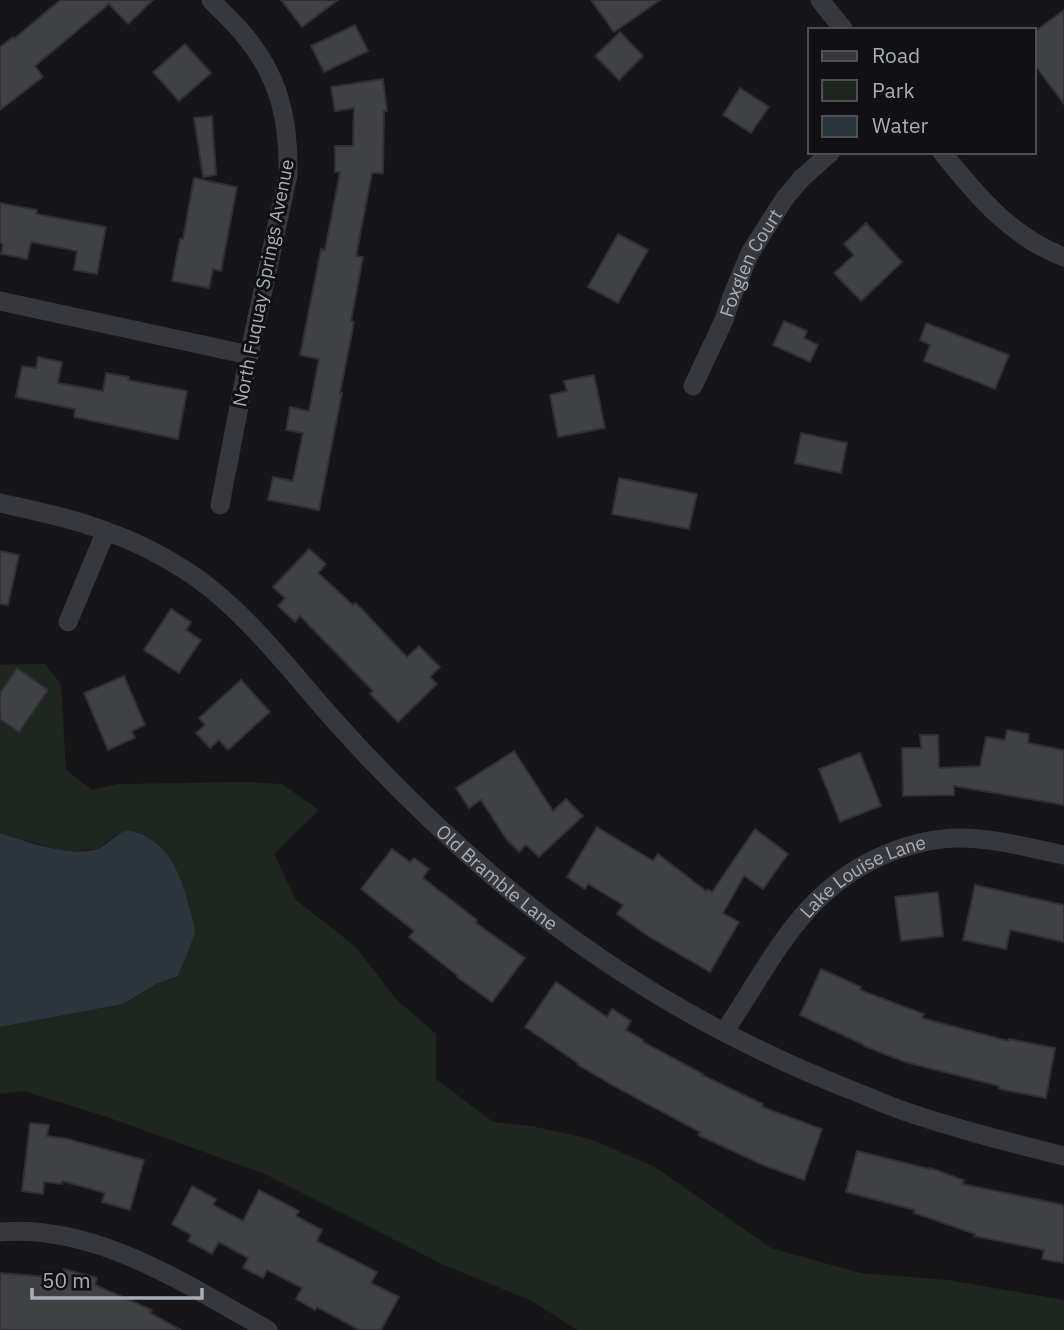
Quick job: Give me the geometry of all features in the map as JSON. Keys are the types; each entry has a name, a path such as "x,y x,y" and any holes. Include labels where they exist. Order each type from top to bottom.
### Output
{"street":[{"name":"North Fuquay Springs Avenue","path":"211,0 245,36 264,62 282,104 289,145 288,175 248,355 220,505"},
{"path":"820,0 842,28"},
{"name":"Foxglen Court","path":"692,386 724,320 750,253 785,198 829,154"},
{"path":"944,154 991,210 1012,228 1037,245 1064,257"},
{"path":"0,301 248,355"},
{"name":"Old Bramble Lane","path":"0,503 106,531 148,550 193,576 259,635 334,720 433,823 497,880 587,948 656,993 724,1032 803,1072 907,1112 986,1137 1064,1156"},
{"path":"68,622 106,531"},
{"name":"Lake Louise Lane","path":"724,1032 773,955 805,911 856,868 908,845 959,838 992,841 1064,855"},
{"path":"0,1232 56,1235 110,1249 162,1272 268,1330"}],"green space":[{"path":"45,664 61,684 66,770 92,790 118,784 282,784 319,810 274,854 296,900 356,947 395,998 436,1034 436,1079 493,1122 532,1126 590,1139 655,1167 771,1248 860,1273 948,1280 1064,1300 1064,1330 577,1330 532,1301 446,1266 265,1174 107,1117 24,1091 0,1094 0,1027 123,1004 156,984 178,976 119,833 97,849 65,852 0,833 0,665"}],"water":[{"path":"127,830 141,834 163,849 182,883 195,931 178,976 156,984 123,1004 0,1027 0,833 46,847 82,851 94,850"}],"building":[{"path":"60,0 153,0 128,24 109,4 35,66 43,77 0,110 0,47 13,37 14,39"},
{"path":"281,0 338,0 302,27"},
{"path":"591,0 660,0 614,32"},
{"path":"1064,10 1064,104 1036,67 1036,31"},
{"path":"355,25 368,51 324,72 311,46"},
{"path":"620,32 643,56 619,80 595,56"},
{"path":"185,44 211,73 179,101 153,72"},
{"path":"383,79 387,111 384,111 383,173 372,173 356,256 363,257 351,321 354,322 319,510 268,500 273,477 293,481 303,433 286,430 290,407 309,411 319,359 300,355 321,249 325,250 340,172 335,172 335,146 353,146 354,108 335,111 331,87"},
{"path":"740,88 769,107 751,133 723,115"},
{"path":"212,116 216,175 203,177 194,118"},
{"path":"194,178 237,187 221,271 213,269 209,288 172,281"},
{"path":"0,203 37,210 36,214 106,227 97,274 74,270 77,251 31,242 27,259 1,254 3,244 0,243"},
{"path":"866,223 902,262 861,301 834,273 854,255 844,244"},
{"path":"618,234 648,250 618,303 588,287"},
{"path":"784,321 807,331 804,338 818,345 810,362 773,345"},
{"path":"926,323 1009,355 995,389 924,361 930,345 920,340"},
{"path":"38,357 62,362 58,383 103,391 106,373 187,391 178,439 74,417 75,409 16,397 22,366 36,368"},
{"path":"594,375 605,428 558,437 550,395 567,391 564,381"},
{"path":"801,433 847,443 841,473 795,463"},
{"path":"619,478 697,494 689,529 612,514"},
{"path":"309,549 326,564 318,573 353,605 356,603 407,657 419,646 440,667 430,677 437,684 398,722 370,694 373,691 300,616 295,622 278,606 285,598 273,587"},
{"path":"0,551 19,555 8,605 0,604"},
{"path":"171,609 191,622 186,630 201,640 179,673 144,650"},
{"path":"17,668 48,690 19,732 0,719 0,693"},
{"path":"124,676 145,725 132,731 135,738 108,750 84,693"},
{"path":"241,680 270,712 228,750 219,740 210,748 196,733 205,725 199,718"},
{"path":"1007,730 1029,734 1028,743 1064,750 1064,805 954,786 954,795 903,796 902,748 921,748 920,735 938,735 939,768 980,766 986,737 1005,740"},
{"path":"514,751 553,811 566,799 583,816 539,857 526,845 519,852 507,840 481,800 469,808 456,788"},
{"path":"860,753 881,806 840,822 819,769"},
{"path":"597,827 653,861 658,854 706,891 708,889 712,892 755,829 788,854 763,889 744,876 723,913 739,922 710,972 648,936 617,914 623,905 588,884 585,889 567,877"},
{"path":"392,849 410,862 414,858 429,869 423,878 477,920 476,923 525,958 492,1002 409,937 414,931 361,889"},
{"path":"975,885 1064,905 1064,942 1010,930 1006,949 963,940"},
{"path":"938,892 943,936 901,941 895,897"},
{"path":"821,969 861,987 860,990 924,1014 922,1018 1008,1041 1009,1039 1055,1048 1046,1098 999,1089 999,1086 905,1062 864,1046 800,1015"},
{"path":"556,982 607,1017 612,1009 631,1021 626,1030 702,1075 763,1104 762,1107 822,1129 804,1180 763,1165 698,1135 700,1132 578,1065 525,1027"},
{"path":"30,1123 49,1125 47,1136 68,1139 144,1160 130,1210 102,1202 105,1193 62,1181 62,1184 44,1182 43,1194 22,1191"},
{"path":"857,1151 930,1168 964,1180 962,1184 1064,1205 1064,1263 1042,1259 1044,1250 974,1236 975,1234 914,1213 915,1210 846,1192"},
{"path":"192,1186 216,1199 213,1205 243,1221 259,1190 299,1211 296,1216 322,1230 317,1241 377,1272 371,1283 399,1297 381,1330 359,1330 317,1307 315,1310 296,1299 302,1288 267,1270 263,1278 243,1268 248,1258 219,1242 212,1254 188,1241 191,1235 172,1224"},
{"path":"64,1269 97,1278 95,1285 152,1310 150,1313 181,1330 0,1330 0,1273 61,1278"}]}
